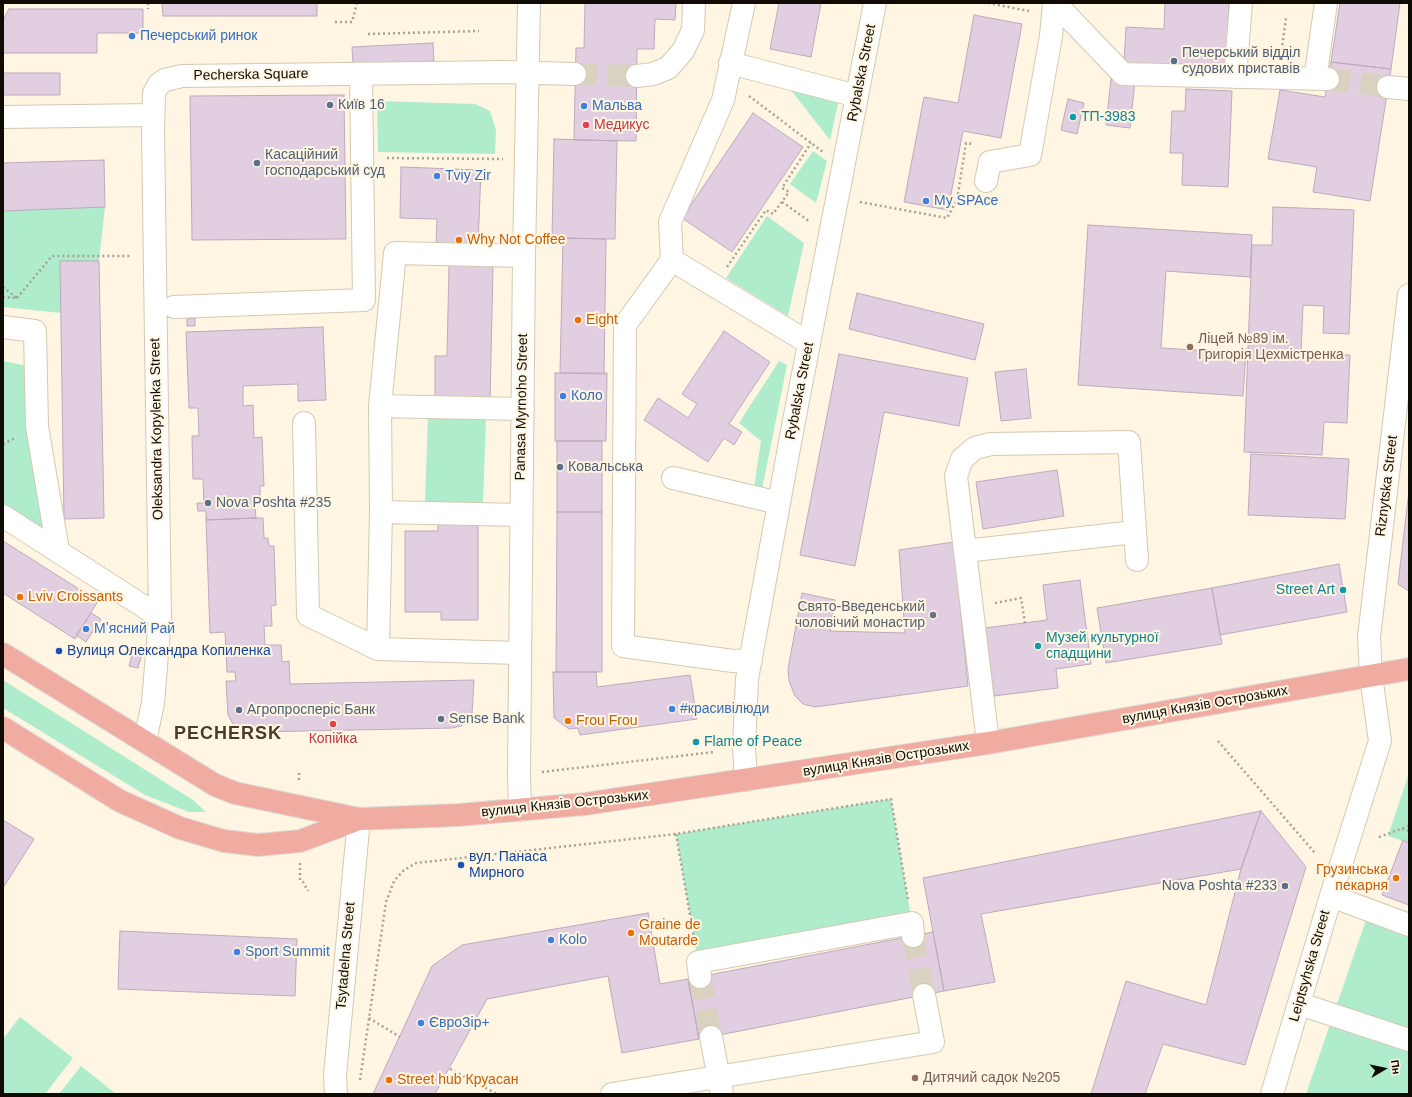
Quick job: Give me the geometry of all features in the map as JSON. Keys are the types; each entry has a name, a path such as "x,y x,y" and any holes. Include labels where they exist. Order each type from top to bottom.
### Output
{"main road":[{"name":"вулиця Князів Острозьких","path":"3,654 215,785 235,793 300,805 359,819 520,810 585,804 988,743 1409,669"},
{"name":"вулиця Князів Острозьких","path":"3,728 120,801 180,828 224,840 258,844 300,841 359,819"}],"street":[{"name":"Panasa Myrnoho Street","path":"520,810 518,774 526,72 529,3"},
{"path":"637,76 653,74 668,68 684,51 693,30 694,3"},
{"path":"744,3 723,100 670,222 672,260 625,325 623,646 733,661 751,660"},
{"name":"Rybalska Street","path":"746,780 744,747 747,680 809,344 875,3"},
{"path":"1235,77 1241,3"},
{"path":"1054,7 1123,74 1322,79 1326,3"},
{"path":"986,181 990,162 1030,155 1051,36 1054,7"},
{"path":"729,68 857,96"},
{"name":"Pecherska Square","path":"153,115 154,93 159,84 165,80 182,76 526,72 575,74"},
{"path":"174,307 364,300 361,74"},
{"path":"3,117 153,115"},
{"name":"Oleksandra Kopylenka Street","path":"145,741 152,703 160,617 153,115"},
{"path":"378,649 381,512 380,406 395,253 524,256"},
{"path":"672,260 809,344"},
{"name":"Riznytska Street","path":"1371,676 1369,636 1409,295"},
{"path":"3,327 35,331 37,426 58,551"},
{"path":"380,406 523,409"},
{"path":"304,423 308,615 378,649 520,653"},
{"path":"988,743 956,476 962,458 976,448 991,444 1129,442 1137,560"},
{"path":"673,478 779,503"},
{"path":"381,512 521,515"},
{"path":"3,516 160,617"},
{"path":"965,551 1135,532"},
{"name":"Leiptsyhska Street","path":"1272,1094 1331,896 1380,741 1371,676"},
{"name":"Tsytadelna Street","path":"336,1094 335,1075 359,819"},
{"path":"1331,896 1409,925"},
{"path":"699,970 913,930"},
{"path":"612,1094 720,1085 933,1042 924,995"},
{"path":"1300,1004 1409,1040"},
{"path":"711,1037 720,1085"}],"path":[{"path":"148,3 148,9"},
{"path":"335,22 352,22 357,3"},
{"path":"988,3 1054,7"},
{"path":"1274,54 1282,55 1286,18"},
{"path":"368,34 479,31"},
{"path":"729,68 751,98 829,156"},
{"path":"714,286 766,210 773,214 789,192 782,188 811,143"},
{"path":"854,201 947,218 957,200 966,143 980,145"},
{"path":"387,158 508,159"},
{"path":"782,202 815,226"},
{"path":"17,298 52,256 132,256"},
{"path":"3,287 17,298"},
{"path":"3,297 17,298"},
{"path":"972,607 1021,598 1025,623"},
{"path":"1218,741 1315,853"},
{"path":"518,774 576,769 714,752"},
{"path":"360,1086 368,1018 386,902 394,881 403,871 416,863 676,834 891,799 913,930"},
{"path":"1380,837 1409,826"},
{"path":"1401,828 1409,831"},
{"path":"676,834 699,970"},
{"path":"300,880 303,882 308,891"},
{"path":"368,1018 400,1037"},
{"path":"450,1069 497,1094"}],"green space":[{"path":"790,89 839,99 830,140"},
{"path":"377,101 475,104 490,111 496,130 495,154 378,152"},
{"path":"813,151 827,161 816,203 790,184"},
{"path":"105,207 99,261 60,262 61,313 3,307 3,211"},
{"path":"767,216 804,243 788,316 726,278"},
{"path":"3,361 28,366 48,536 3,507"},
{"path":"779,361 787,365 762,489 754,487 761,441 739,423"},
{"path":"428,414 486,416 483,504 425,502"},
{"path":"3,680 193,800 206,812 189,812 145,795 3,708"},
{"path":"1409,773 1409,843 1388,836"},
{"path":"891,799 912,923 698,962 676,834"},
{"path":"1366,920 1409,936 1409,1094 1306,1094"},
{"path":"20,1017 73,1058 45,1094 3,1094 3,1039"},
{"path":"81,1066 116,1094 59,1094"}],"building":[{"path":"162,3 317,3 317,16 163,16"},
{"path":"585,3 676,3 675,20 655,19 654,49 637,49 636,141 574,140 576,48 584,48"},
{"path":"779,3 821,3 811,57 770,49"},
{"path":"1165,3 1229,3 1226,68 1124,64 1126,27 1164,29"},
{"path":"1340,3 1400,3 1391,69 1331,62"},
{"path":"9,9 143,9 143,33 97,33 97,53 3,53 3,20"},
{"path":"974,15 1022,24 1001,138 963,131 948,210 904,202 924,97 958,103"},
{"path":"433,43 434,61 353,64 352,47"},
{"path":"1331,62 1391,69 1370,201 1313,192 1317,167 1268,159 1280,90 1325,97"},
{"path":"3,73 60,73 60,95 3,95"},
{"path":"1111,79 1135,81 1130,128 1106,125"},
{"path":"1186,89 1232,91 1228,187 1182,185 1183,153 1170,153 1172,111 1185,111"},
{"path":"344,95 346,239 192,240 190,96"},
{"name":"ТП-3983","path":"1068,99 1084,103 1077,134 1061,130"},
{"path":"753,113 803,147 732,252 682,218"},
{"path":"554,139 617,141 615,239 552,238"},
{"path":"104,160 105,207 3,211 3,163"},
{"path":"401,167 481,170 478,246 436,245 437,219 400,218"},
{"path":"1273,207 1354,210 1349,334 1323,333 1324,306 1303,305 1301,353 1350,355 1347,423 1324,422 1322,455 1244,452 1252,245 1272,245"},
{"path":"1088,225 1252,235 1250,277 1166,271 1161,348 1246,353 1243,396 1078,385"},
{"path":"563,238 606,239 604,374 560,373"},
{"path":"60,261 99,261 104,518 64,519"},
{"path":"449,265 493,266 490,401 435,399 435,356 447,356"},
{"path":"857,293 984,324 975,360 849,329"},
{"path":"195,318 195,326 187,326 187,319"},
{"path":"323,327 326,400 298,401 298,384 243,386 243,406 253,405 254,438 262,437 264,486 260,486 260,496 254,496 256,518 206,520 206,511 198,511 197,503 204,503 203,479 193,479 192,436 199,436 198,408 189,408 186,332"},
{"path":"724,331 770,362 729,424 742,432 734,445 724,438 708,462 644,420 658,398 688,418 697,404 682,394"},
{"path":"839,354 968,378 959,426 884,412 855,566 800,555"},
{"path":"1026,369 1031,418 1001,421 995,372"},
{"path":"555,373 607,373 606,441 555,441"},
{"path":"557,441 602,441 602,512 557,512"},
{"path":"1251,454 1349,459 1345,519 1248,515"},
{"path":"1057,470 1064,516 983,529 976,482"},
{"path":"1409,491 1409,591 1398,584"},
{"path":"557,512 602,512 602,672 556,672"},
{"path":"263,518 264,538 268,538 269,546 274,546 276,605 271,606 272,626 264,626 265,645 281,645 282,662 289,661 290,684 474,680 472,714 469,721 461,726 452,728 256,732 243,730 233,724 228,715 226,681 236,681 235,672 227,672 225,632 210,633 206,520"},
{"path":"438,523 478,523 478,620 441,620 441,612 405,612 405,531 438,531"},
{"path":"3,541 98,601 75,639 3,593"},
{"name":"Свято-Введенський чоловічий монастир","path":"954,542 968,686 815,707 803,704 795,696 789,681 788,669 802,593 835,600 830,631 905,633 899,550"},
{"path":"1339,564 1347,612 1220,635 1212,588"},
{"name":"Музей культурної спадщини","path":"1080,580 1091,664 1056,669 1058,688 994,696 985,628 1047,620 1043,585"},
{"path":"1212,588 1222,644 1106,663 1097,608"},
{"path":"91,613 101,619 86,642 76,635"},
{"path":"133,652 142,654 138,668 129,666"},
{"path":"553,672 596,672 597,687 690,675 697,719 580,735 578,728 569,729 554,718"},
{"path":"1261,811 1306,867 1245,1065 1163,1044 1145,1094 1091,1094 1126,981 1206,1005 1241,869"},
{"path":"1261,811 1241,869 981,914 995,982 944,991 923,878"},
{"path":"3,820 34,839 3,888"},
{"path":"1403,840 1409,843 1409,905 1382,895"},
{"path":"648,913 660,984 688,979 699,1039 622,1053 608,976 487,999 435,1094 373,1094 432,966 462,945"},
{"path":"120,931 297,939 295,996 118,989"},
{"path":"933,932 944,991 699,1039 688,979"}],"tunnel":[{"path":"575,74 637,76"},
{"path":"1328,79 1388,87"},
{"path":"913,936 924,995"},
{"path":"700,977 711,1037"}],"place":[{"name":"Печерський ринок","path":"132,36"},
{"name":"Печерський відділ судових приставів","path":"1174,61"},
{"name":"Київ 16","path":"330,105"},
{"name":"Мальва","path":"584,106"},
{"name":"ТП-3983","path":"1073,117"},
{"name":"Медикус","path":"586,125"},
{"name":"Касаційний господарський суд","path":"257,163"},
{"name":"Tviy Zir","path":"437,176"},
{"name":"My SPAce","path":"926,201"},
{"name":"Why Not Coffee","path":"459,240"},
{"name":"Eight","path":"578,320"},
{"name":"Ліцей №89 ім. Григорія Цехмістренка","path":"1190,347"},
{"name":"Коло","path":"563,396"},
{"name":"Ковальська","path":"560,467"},
{"name":"Nova Poshta #235","path":"208,503"},
{"name":"Street Art","path":"1343,590"},
{"name":"Lviv Croissants","path":"20,597"},
{"name":"Свято-Введенський чоловічий монастир","path":"933,615"},
{"name":"Мʼясний Рай","path":"86,629"},
{"name":"Музей культурної спадщини","path":"1038,646"},
{"name":"Вулиця Олександра Копиленка","path":"59,651"},
{"name":"#красивілюди","path":"672,709"},
{"name":"Агропросперіс Банк","path":"239,710"},
{"name":"Sense Bank","path":"441,719"},
{"name":"Frou Frou","path":"568,721"},
{"name":"Копійка","path":"333,724"},
{"name":"Flame of Peace","path":"696,742"},
{"name":"вул. Панаса Мирного","path":"461,865"},
{"name":"Грузинська пекарня","path":"1396,878"},
{"name":"Nova Poshta #233","path":"1285,886"},
{"name":"Graine de Moutarde","path":"631,933"},
{"name":"Kolo","path":"551,940"},
{"name":"Sport Summit","path":"237,952"},
{"name":"ЄвроЗір+","path":"421,1023"},
{"name":"Дитячий садок №205","path":"915,1078"},
{"name":"Street hub Круасан","path":"389,1080"}],"district":[{"name":"PECHERSK","path":"228,734"}]}
